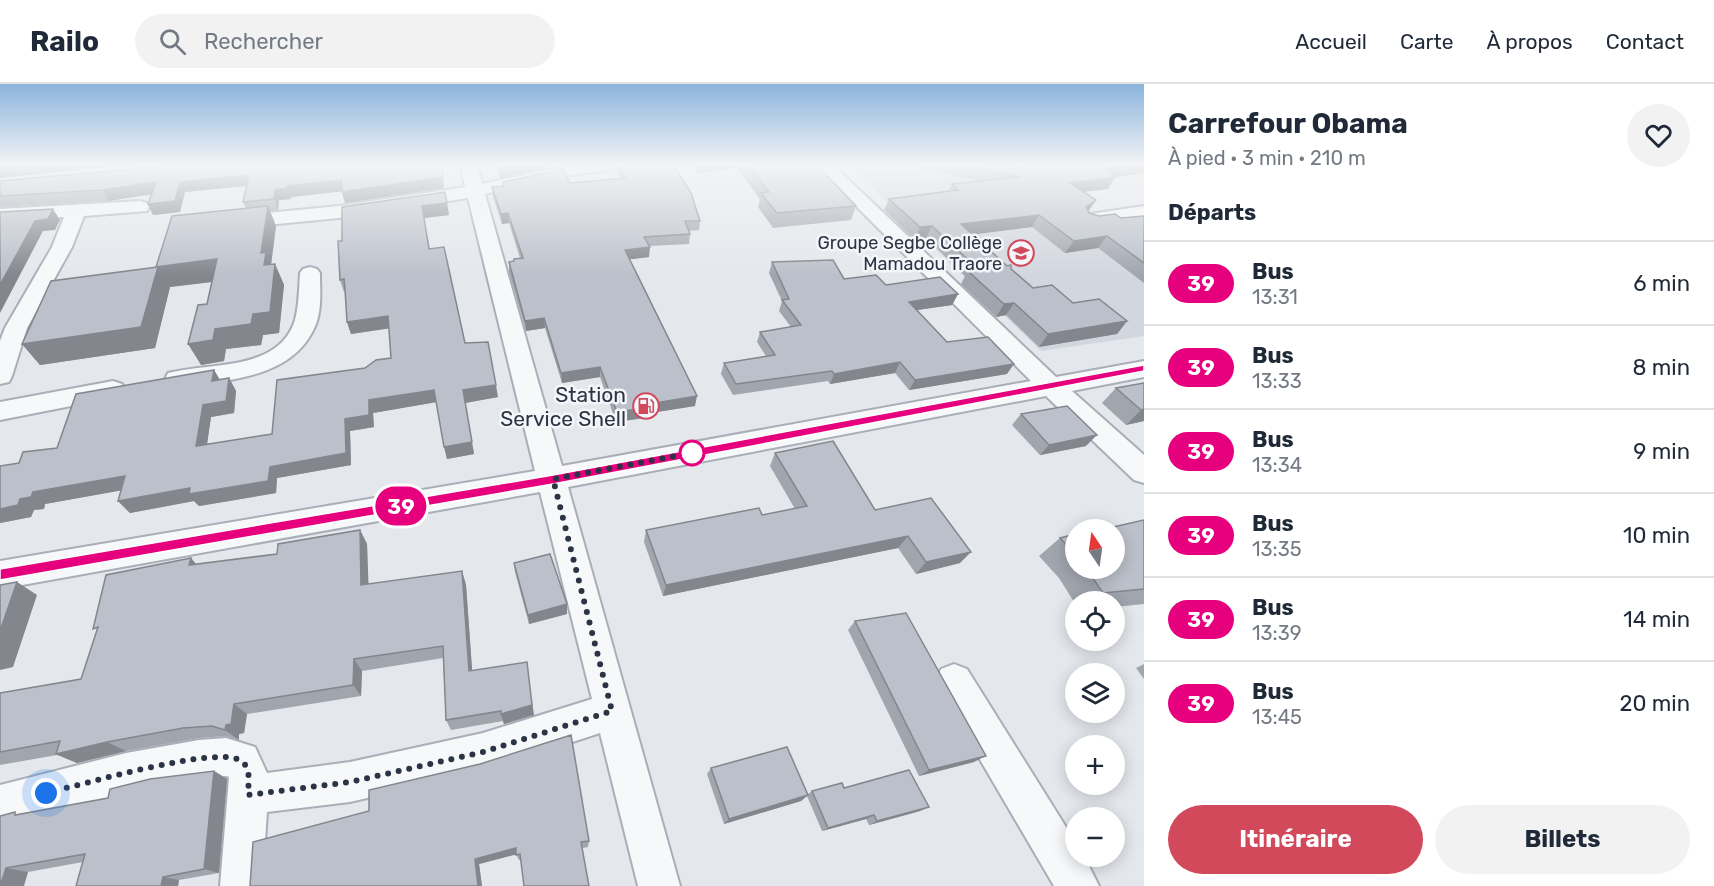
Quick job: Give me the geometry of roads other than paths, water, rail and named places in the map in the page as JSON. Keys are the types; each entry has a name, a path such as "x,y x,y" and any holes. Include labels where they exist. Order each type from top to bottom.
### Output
{"street":[{"path":"221,224 339,212 407,201"},
{"path":"478,201 659,886"},
{"path":"861,201 1050,385 1144,472"},
{"path":"0,215 140,207"},
{"path":"0,376 16,328 62,248 77,209"},
{"path":"1089,220 1144,212"},
{"path":"0,411 256,366 279,356 295,342 305,323 310,273"},
{"path":"0,575 553,479 1144,369"},
{"path":"954,681 1078,886"},
{"path":"248,795 350,782 483,752 612,711"},
{"path":"0,804 184,760 232,756 242,761 249,772 241,886"}],"place":[{"name":"Groupe Segbe Collège Mamadou Traore","path":"1021,253"},
{"name":"Station Service Shell","path":"646,406"}]}
